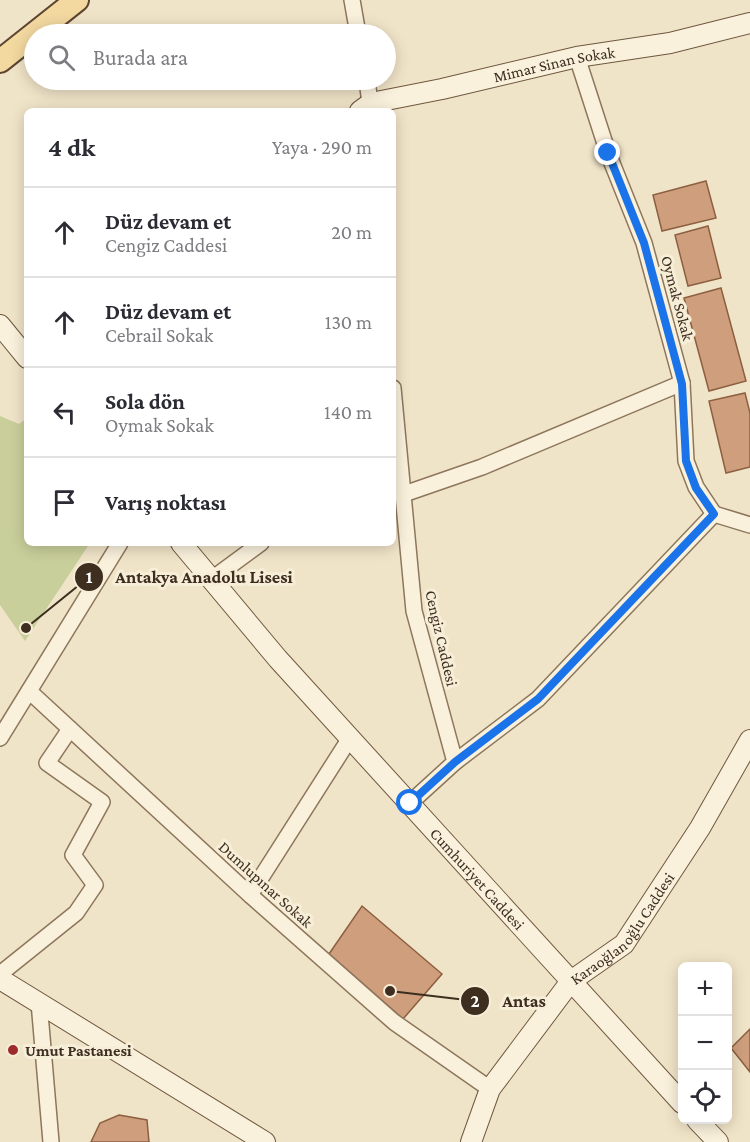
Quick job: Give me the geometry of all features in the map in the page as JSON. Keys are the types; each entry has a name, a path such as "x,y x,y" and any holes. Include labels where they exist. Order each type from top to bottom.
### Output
{"main road":[{"path":"43,24 77,0"},
{"name":"Mimar Sinan Sokak","path":"368,108 577,57 670,43 750,23"},
{"path":"3,52 24,37"},
{"path":"0,325 24,354"},
{"name":"Cumhuriyet Caddesi","path":"184,546 278,659 678,1099"},
{"name":"Karaoğlanoğlu Caddesi","path":"471,1142 490,1089 572,981 624,944 700,828 750,740"},
{"path":"0,979 265,1142"},
{"path":"702,1124 718,1142"}],"street":[{"path":"352,0 356,24"},
{"name":"Oymak Sokak","path":"577,57 608,153 644,243 682,384 686,461 696,488 714,514"},
{"path":"367,90 368,108"},
{"path":"404,494 482,467 682,384"},
{"name":"Cengiz Caddesi","path":"396,443 404,494 414,611 455,762"},
{"path":"410,803 455,762 538,699 714,514 750,525"},
{"path":"0,738 118,546"},
{"path":"212,579 257,546"},
{"name":"Dumlupınar Sokak","path":"30,691 250,895 394,1022 490,1089"},
{"path":"0,974 76,913 95,885 73,855 102,802 47,763 70,729"},
{"path":"250,895 350,738"},
{"path":"39,1002 51,1142"}],"green space":[{"path":"0,416 19,424 24,420 24,546 88,546 25,641 0,605"}],"building":[{"path":"706,181 716,218 662,231 653,195"},
{"path":"708,226 721,278 688,286 675,235"},
{"path":"721,288 746,381 709,391 684,298"},
{"path":"745,393 750,413 750,467 726,473 709,401"},
{"path":"362,906 442,974 403,1019 329,954"},
{"path":"750,1029 750,1072 732,1049"},
{"path":"119,1115 147,1120 149,1142 91,1142 100,1123"}],"place":[{"name":"Antakya Anadolu Lisesi","path":"26,628"},
{"name":"Antas","path":"390,991"},
{"name":"Umut Pastanesi","path":"13,1050"}],"route":[{"path":"410,803 455,762 538,699 714,514 696,488 686,461 682,384 644,243 608,153"}]}
